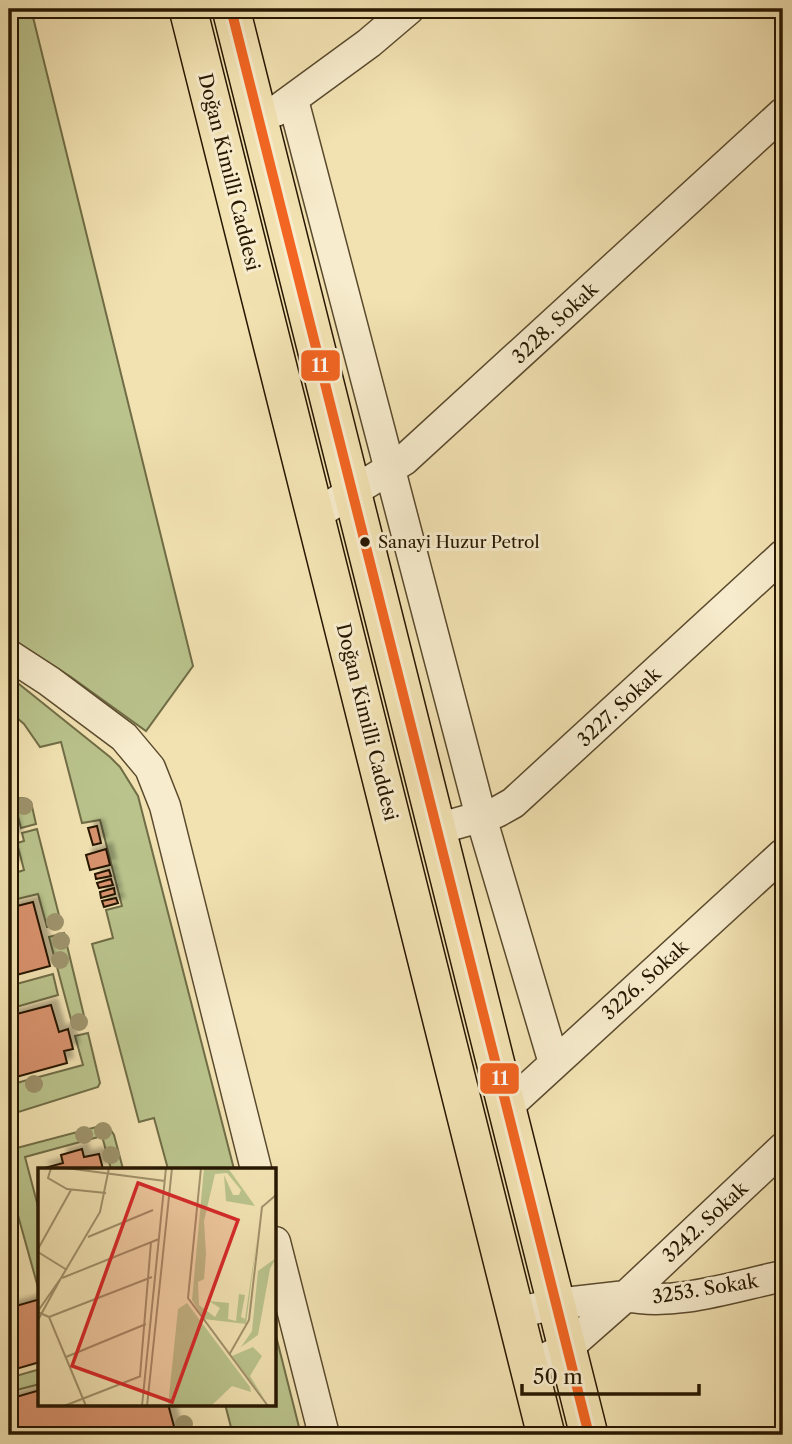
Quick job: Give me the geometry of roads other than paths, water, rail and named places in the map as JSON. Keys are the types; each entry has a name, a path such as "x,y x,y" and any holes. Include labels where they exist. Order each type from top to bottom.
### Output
{"main road":[{"name":"Doğan Kimilli Caddesi","path":"188,9 546,1435"},
{"path":"231,9 589,1435"}],"street":[{"path":"259,122 369,43 409,9"},
{"path":"293,100 481,817 554,1063"},
{"name":"3228. Sokak","path":"315,514 390,470 423,444 783,113"},
{"name":"3227. Sokak","path":"437,829 497,812 526,793 783,555"},
{"path":"9,655 124,737 150,768 165,806 256,1168"},
{"name":"3226. Sokak","path":"507,1107 783,854"},
{"name":"3242. Sokak","path":"529,1366 567,1348 783,1148"},
{"path":"276,1246 324,1435"},
{"name":"3253. Sokak","path":"626,1296 644,1300 669,1299 783,1276"},
{"path":"515,1313 556,1304 626,1296"}],"place":[{"name":"Sanayi Huzur Petrol","path":"365,542"}]}
